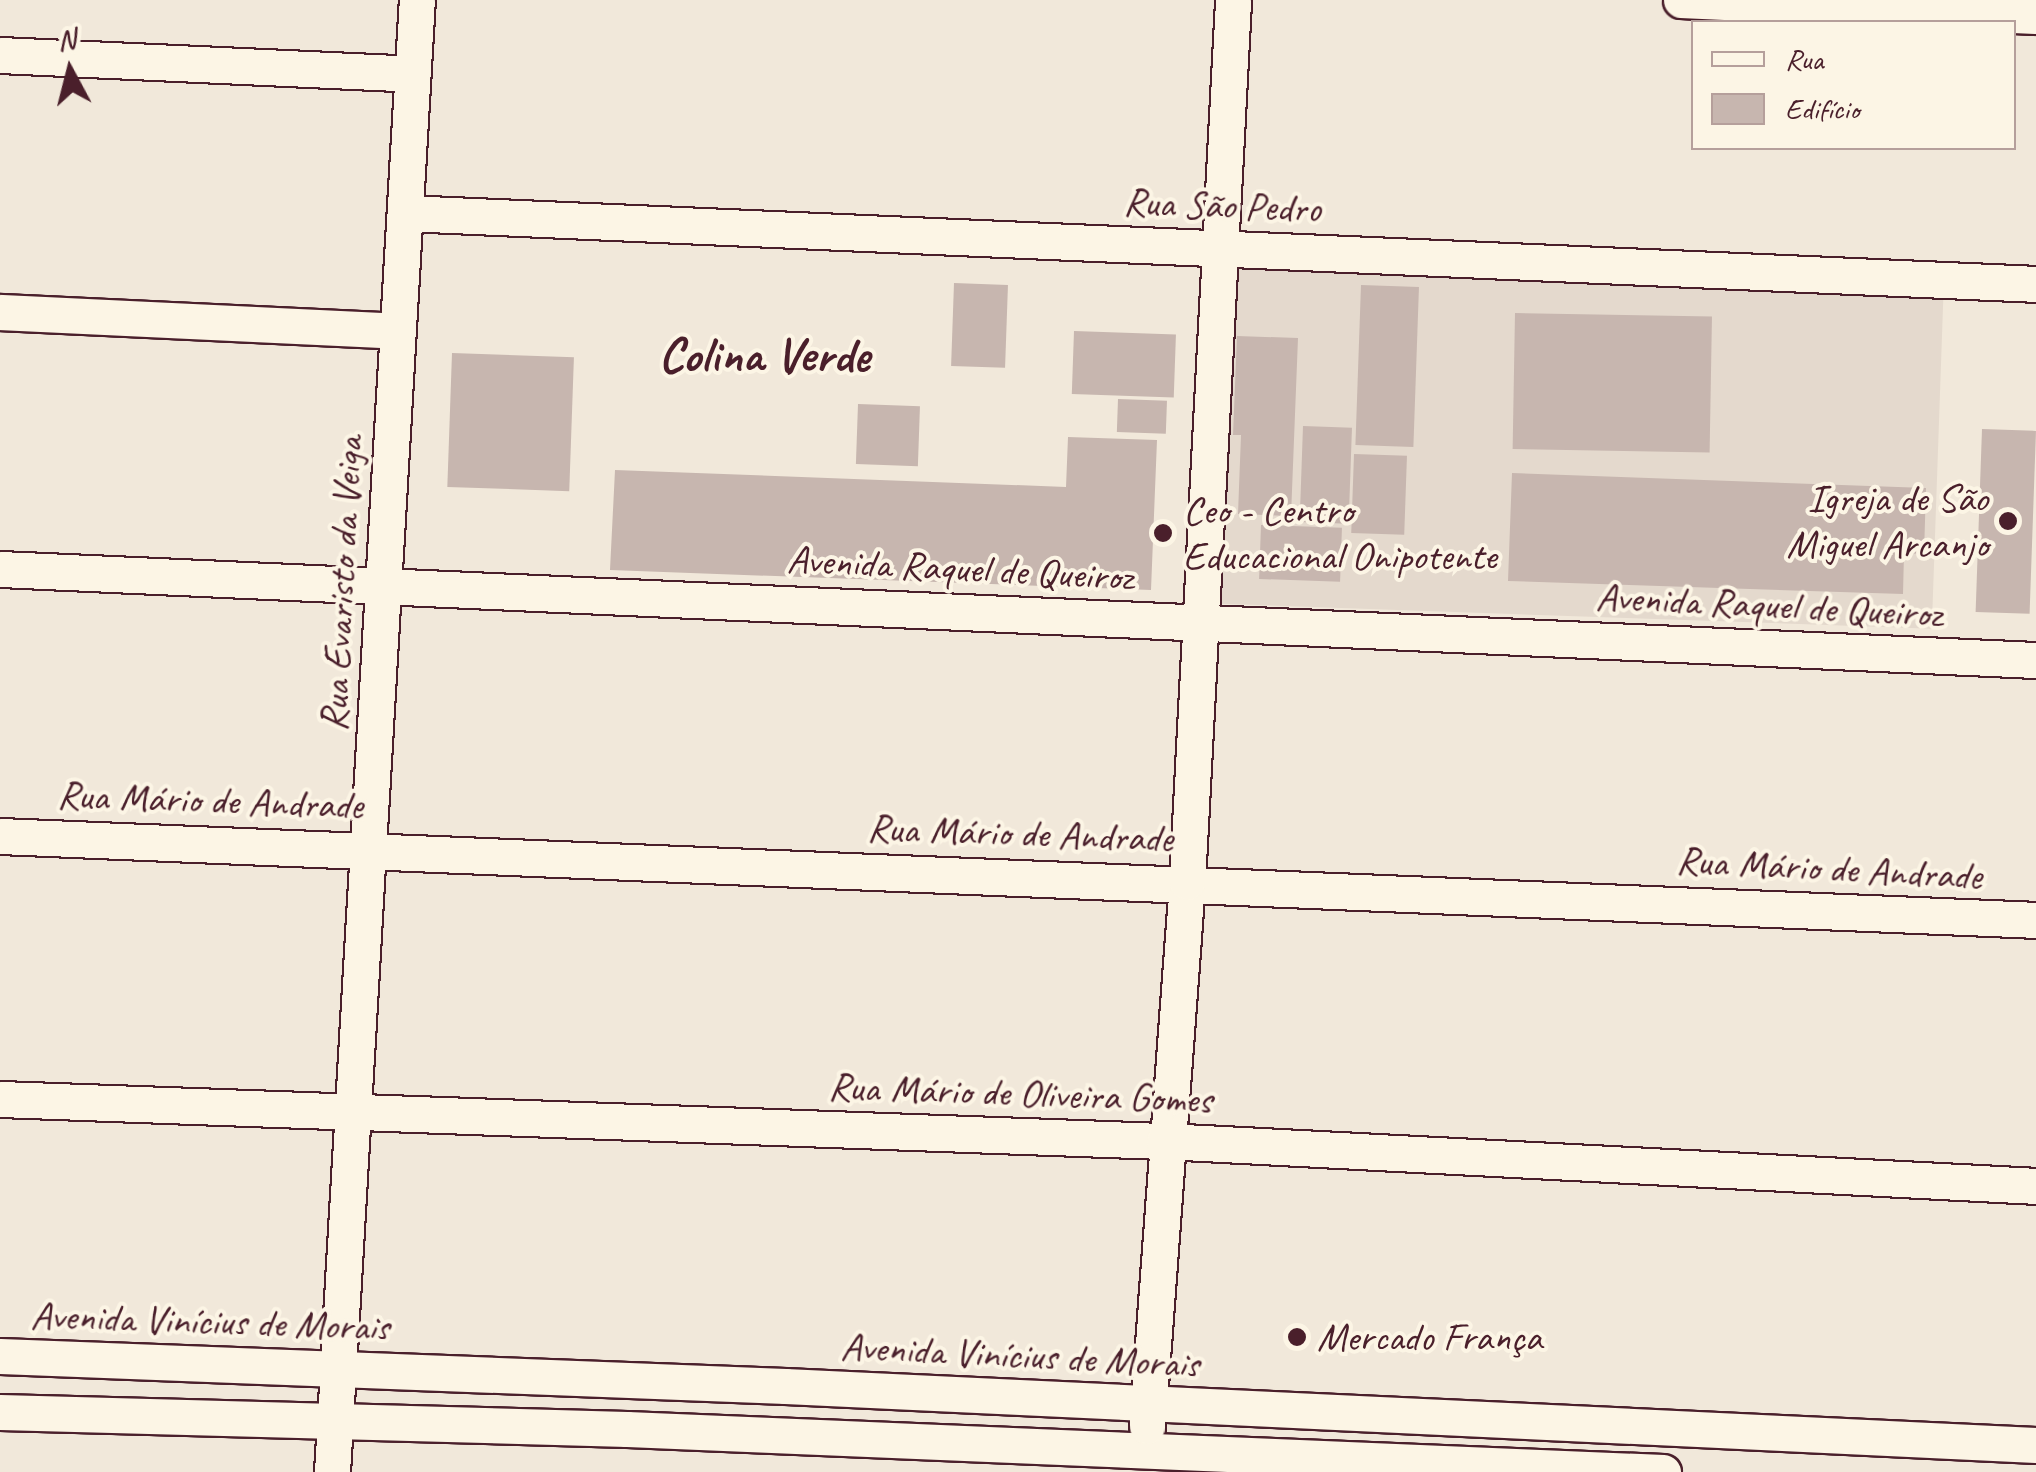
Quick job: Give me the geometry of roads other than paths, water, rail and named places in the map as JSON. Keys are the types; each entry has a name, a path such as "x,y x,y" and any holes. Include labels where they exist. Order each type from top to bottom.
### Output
{"street":[{"name":"Rua Evaristo da Veiga","path":"332,1472 356,1110 417,0"},
{"path":"1149,1461 1146,1404 1186,882 1233,0"},
{"path":"1682,0 2036,16"},
{"path":"0,56 412,74"},
{"name":"Rua São Pedro","path":"404,213 2036,284"},
{"path":"0,312 396,331"},
{"name":"Avenida Raquel de Queiroz","path":"0,569 382,583 2036,660"},
{"name":"Rua Mário de Andrade","path":"0,836 371,848 2036,920"},
{"name":"Rua Mário de Oliveira Gomes","path":"0,1099 1164,1141 2036,1186"},
{"name":"Avenida Vinícius de Morais","path":"0,1356 785,1386 2036,1446"},
{"path":"782,1435 785,1386"},
{"path":"0,1412 335,1425 782,1435 1149,1461 1663,1472"}],"place":[{"name":"Igreja de São Miguel Arcanjo","path":"2008,521"},
{"name":"Ceo - Centro Educacional Onipotente","path":"1163,533"},
{"name":"Mercado França","path":"1297,1337"}],"district":[{"name":"Colina Verde","path":"764,355"}]}
